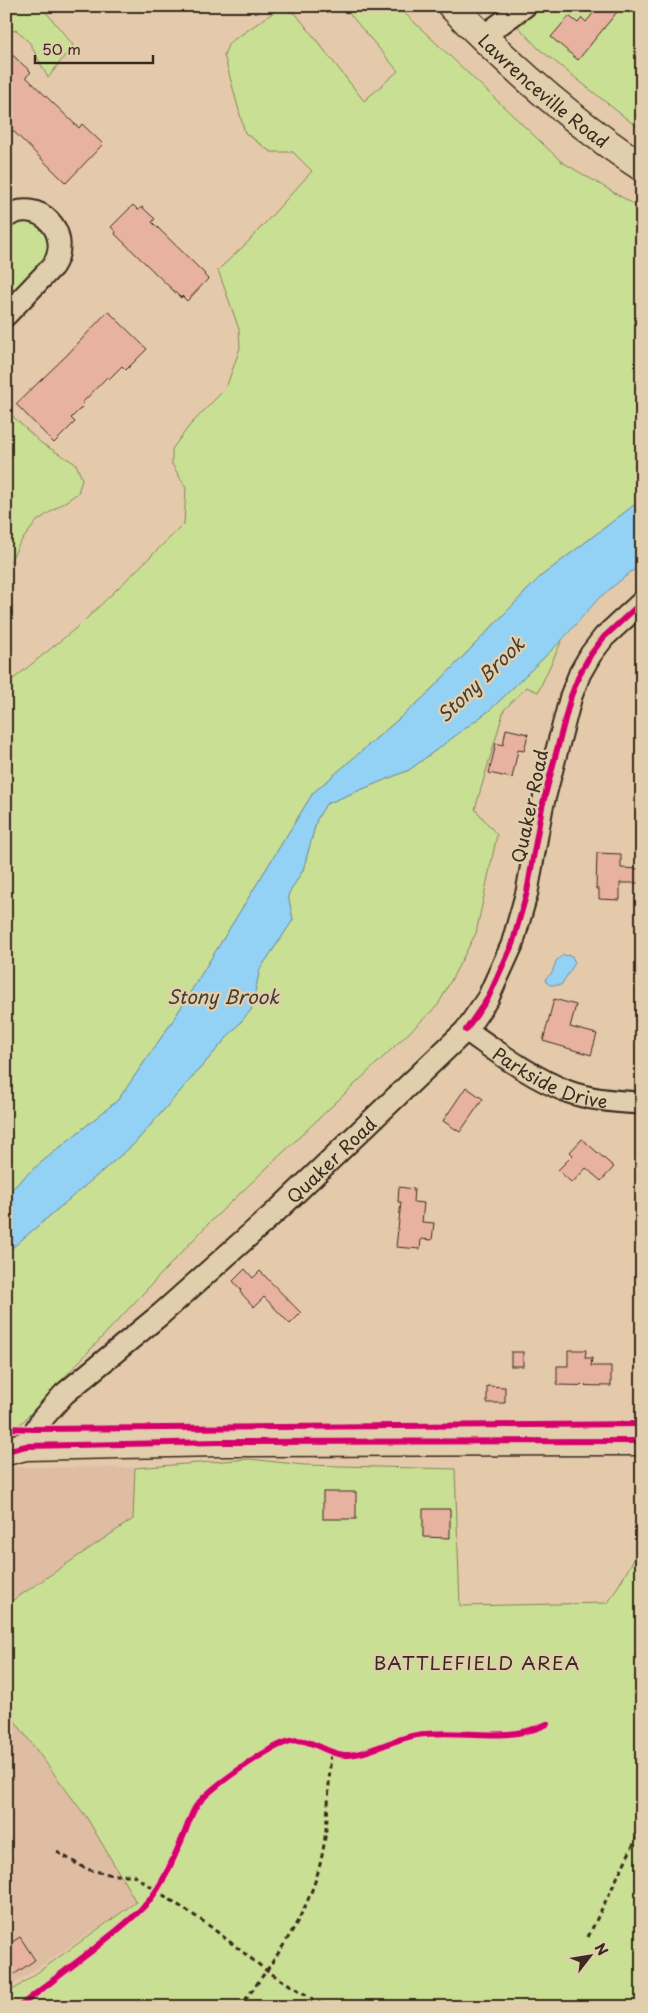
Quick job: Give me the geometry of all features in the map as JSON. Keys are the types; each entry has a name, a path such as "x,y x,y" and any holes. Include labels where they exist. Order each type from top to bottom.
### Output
{"main road":[{"name":"Lawrenceville Road","path":"452,6 482,37 535,86 577,121 642,167"},
{"path":"16,1448 228,1442 642,1441"}],"street":[{"path":"482,37 526,6"},
{"path":"6,217 26,210 35,212 49,221 56,230 60,240 60,249 59,257 53,266 6,315"},
{"name":"Quaker Road","path":"16,1448 64,1394 161,1314 274,1213 466,1030 488,998 512,945 527,892 542,807 571,696 580,673 604,637 642,602"},
{"name":"Parkside Drive","path":"466,1030 516,1064 570,1092 624,1102 642,1103"}],"path":[{"path":"240,2007 267,1971 304,1910 321,1860 331,1752"},
{"path":"588,1937 642,1827"},
{"path":"57,1852 86,1869 112,1875 132,1875 154,1892 207,1924 267,1971 326,2007"},
{"path":"154,1892 162,1882"}],"shaded area":[{"path":"6,1467 135,1468 133,1519 6,1605"},
{"path":"6,1709 87,1818 136,1902 6,1989"}],"green space":[{"path":"6,6 41,6 73,45 48,78 30,43 16,30 6,33"},
{"path":"343,6 397,6 562,162 642,209 642,499 540,577 423,698 313,793 172,1022 118,1100 32,1170 6,1195 6,685 81,624 184,524 186,488 172,464 172,449 190,425 226,388 240,348 239,329 218,270 247,243 312,171 293,152 271,152 245,133 224,55 229,43 280,8 296,14 364,101 398,71"},
{"path":"499,6 642,6 642,129 538,48"},
{"path":"40,219 55,249 6,307 6,225 12,220"},
{"path":"6,410 41,443 76,464 82,479 78,493 37,521 19,544 6,570"},
{"path":"562,640 538,692 526,687 504,710 475,809 497,835 476,933 438,1005 209,1223 15,1430 6,1430 6,1253 134,1144 251,1010 260,969 293,920 288,895 303,870 317,819 326,804 409,770 490,710"},
{"path":"249,1459 304,1465 455,1469 460,1606 608,1603 642,1546 642,2007 6,2007 6,1995 136,1902 87,1818 6,1709 6,1605 133,1519 135,1468"}],"water":[{"name":"Stony Brook","path":"642,499 642,563 599,598 562,640 490,710 409,770 326,804 317,819 303,870 288,895 293,920 260,969 251,1010 134,1144 6,1253 6,1195 32,1170 118,1100 172,1022 313,793 423,698 540,577"},
{"path":"563,955 572,956 575,963 561,985 550,985 546,982 546,978 552,973 556,961"}],"building":[{"path":"599,6 609,6 617,12 578,60 551,37 569,16 578,23 582,18 586,22"},
{"path":"6,49 31,72 26,77 79,128 82,124 103,144 66,183 6,124"},
{"path":"133,205 138,210 142,207 155,219 152,222 208,279 187,301 182,296 181,298 115,234 116,232 111,227"},
{"path":"108,311 147,349 126,370 122,366 109,379 107,377 82,403 84,405 71,418 75,422 54,443 16,404 67,355"},
{"path":"506,729 528,734 524,751 518,750 512,778 489,773 496,743 503,745"},
{"path":"597,853 621,854 621,868 642,869 642,883 620,883 620,900 599,899 599,889 596,889"},
{"path":"554,999 576,1005 570,1027 597,1034 591,1055 543,1041"},
{"path":"466,1087 483,1099 460,1132 443,1121"},
{"path":"582,1139 614,1167 601,1181 586,1168 572,1183 558,1170 573,1155 570,1152"},
{"path":"399,1187 414,1189 413,1202 424,1203 422,1222 434,1223 432,1240 421,1239 420,1249 396,1247 401,1202 398,1202"},
{"path":"245,1269 253,1278 260,1271 301,1313 290,1324 264,1297 254,1307 233,1281"},
{"path":"568,1350 586,1350 585,1358 592,1358 591,1366 611,1366 611,1386 557,1385 557,1366 568,1366"},
{"path":"511,1352 523,1352 523,1366 511,1366"},
{"path":"487,1386 505,1387 505,1403 487,1403"},
{"path":"323,1492 356,1492 356,1519 323,1519"},
{"path":"423,1509 450,1509 450,1538 423,1537"},
{"path":"20,1937 35,1960 6,1980 6,1946"}],"cycle path":[{"path":"466,1030 488,998 512,945 527,892 542,807 571,696 580,673 604,637 642,602"},
{"path":"6,1428 642,1424"},
{"path":"6,1451 26,1446 219,1442 642,1441"},
{"path":"19,2007 142,1909 164,1877 195,1808 212,1790 268,1751 290,1741 297,1740 344,1755 371,1750 417,1735 433,1733 515,1733 547,1724"}],"district":[{"name":"BATTLEFIELD AREA","path":"477,1662"}]}
